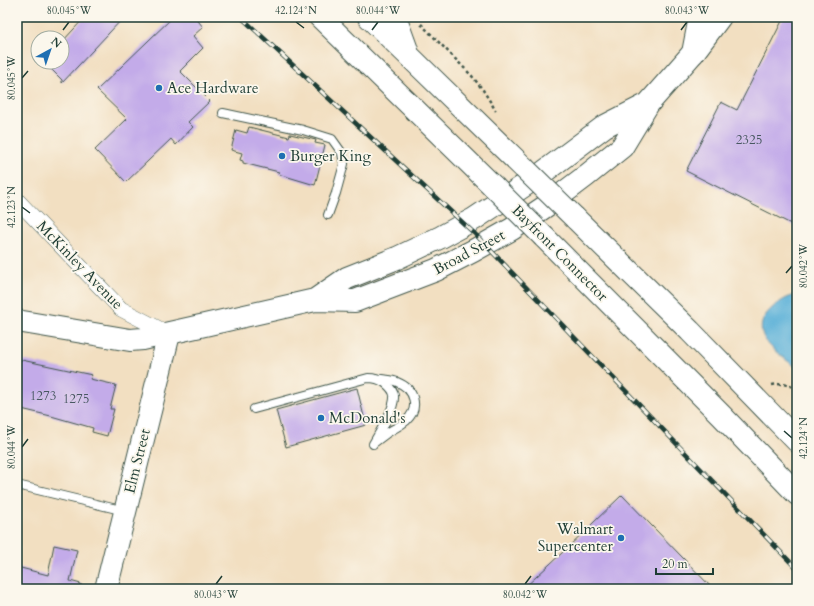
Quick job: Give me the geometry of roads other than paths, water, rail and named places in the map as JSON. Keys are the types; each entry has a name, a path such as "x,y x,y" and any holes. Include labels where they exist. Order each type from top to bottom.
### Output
{"main road":[{"name":"Bayfront Connector","path":"320,17 563,256 722,416 797,494"},
{"path":"368,17 690,331 797,441"},
{"path":"395,17 410,57"},
{"path":"693,53 700,17"},
{"name":"Broad Street","path":"17,321 130,340 143,339 315,300 355,301 436,270 512,229 555,200 622,147 648,104 693,53 720,17"},
{"name":"Broad Street","path":"315,300 347,278 397,258 474,219 537,177 605,126 648,104"},
{"name":"Elm Street","path":"106,589 169,334"}],"street":[{"name":"McKinley Avenue","path":"17,200 121,310 169,334"}],"lane":[{"path":"223,113 303,130 332,139 342,153 344,164 328,215"},
{"path":"254,409 368,378 375,378 397,382 406,387 414,397 412,414 406,421 373,444 395,398 393,390 388,385 375,378"},
{"path":"17,485 125,512"}],"water":[{"path":"797,295 797,368 781,356 767,342 761,326 764,317 772,308 784,300"}],"railway":[{"path":"241,17 475,234 797,569"}],"place":[{"name":"Ace Hardware","path":"159,88"},
{"name":"Burger King","path":"282,156"},
{"name":"McDonald's","path":"321,418"},
{"name":"Walmart Supercenter","path":"621,538"}]}
